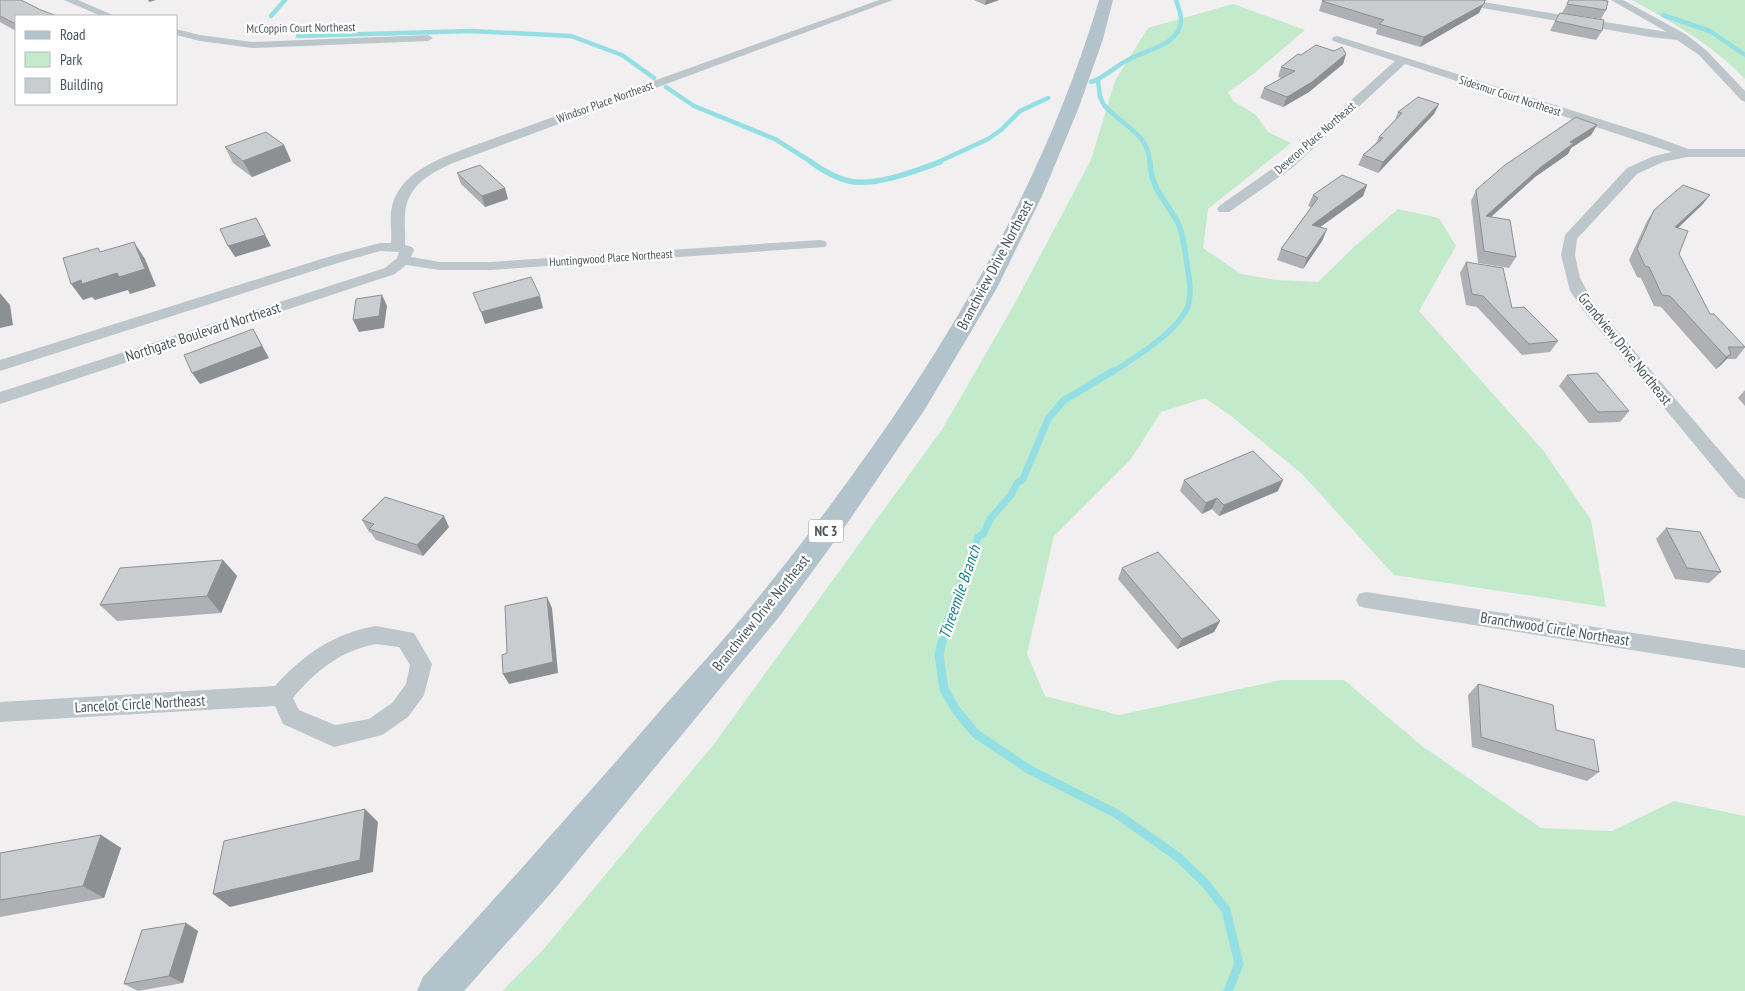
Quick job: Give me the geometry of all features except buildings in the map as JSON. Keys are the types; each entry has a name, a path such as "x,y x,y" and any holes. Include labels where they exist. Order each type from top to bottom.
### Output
{"main road":[{"name":"Branchview Drive Northeast","path":"437,991 540,878 768,608 832,523 916,403 986,288 1032,196 1074,98 1095,39 1106,0"}],"street":[{"path":"69,0 107,15"},
{"name":"Windsor Place Northeast","path":"400,254 398,213 401,194 409,184 438,165 480,147 888,0"},
{"path":"1453,0 1641,33 1683,37"},
{"path":"1616,0 1683,37 1703,53 1745,98"},
{"name":"McCoppin Court Northeast","path":"178,32 200,38 252,45 428,38"},
{"name":"Sidesmur Court Northeast","path":"1337,39 1402,62 1684,152"},
{"name":"Deveron Place Northeast","path":"1224,209 1287,165 1402,62"},
{"name":"Grandview Drive Northeast","path":"1745,154 1722,151 1684,152 1645,163 1632,171 1570,238 1568,255 1573,278 1578,291 1588,307 1745,492"},
{"name":"Huntingwood Place Northeast","path":"400,254 447,267 490,266 820,244"},
{"name":"Northgate Boulevard Northeast","path":"0,366 380,247 400,254 390,271 0,398"},
{"name":"Branchwood Circle Northeast","path":"1366,600 1745,658"},
{"path":"376,634 406,639 421,664 416,688 406,703 400,710 374,728 334,736 291,717 281,696 298,675 315,660 348,643 376,634"},
{"name":"Lancelot Circle Northeast","path":"0,712 281,696"}],"green space":[{"path":"1632,0 1745,0 1745,79 1706,45"},
{"path":"1233,4 1305,30 1252,75 1228,92 1233,101 1256,115 1268,132 1291,143 1208,209 1203,248 1241,274 1276,280 1318,282 1355,246 1398,209 1439,218 1456,246 1419,311 1543,450 1591,520 1606,607 1394,575 1302,474 1231,416 1205,398 1161,412 1131,459 1054,536 1027,654 1045,696 1119,715 1281,680 1344,680 1422,746 1541,828 1612,831 1674,801 1745,816 1745,991 502,991 542,951 714,744 943,428 1015,303 1091,160 1115,81 1148,28"}],"waterway":[{"path":"271,16 285,0"},
{"name":"Threemile Branch","path":"1091,82 1101,78 1135,56 1161,46 1176,35 1180,28 1181,19 1176,0"},
{"path":"1663,15 1710,31 1745,55"},
{"path":"298,36 471,31 571,36 622,55 654,78"},
{"name":"Threemile Branch","path":"1098,80 1100,97 1104,105 1139,137 1148,152 1150,163"},
{"path":"666,87 694,106 775,139 813,163"},
{"path":"936,163 988,139 1001,130 1020,111 1048,98"},
{"path":"811,162 839,178 859,182 883,180 940,162"},
{"name":"Threemile Branch","path":"1111,373 1154,344 1175,325 1183,315 1189,301 1189,280 1182,233 1178,223 1156,188 1150,162"},
{"name":"Threemile Branch","path":"942,643 946,625 978,537 984,533 990,519 1011,495 1017,483 1023,479 1048,419 1063,401 1113,371"},
{"name":"Threemile Branch","path":"942,642 939,655 944,689 956,710 976,734 1030,770 1117,814 1178,857 1206,884 1226,910 1239,964 1228,991"}]}
